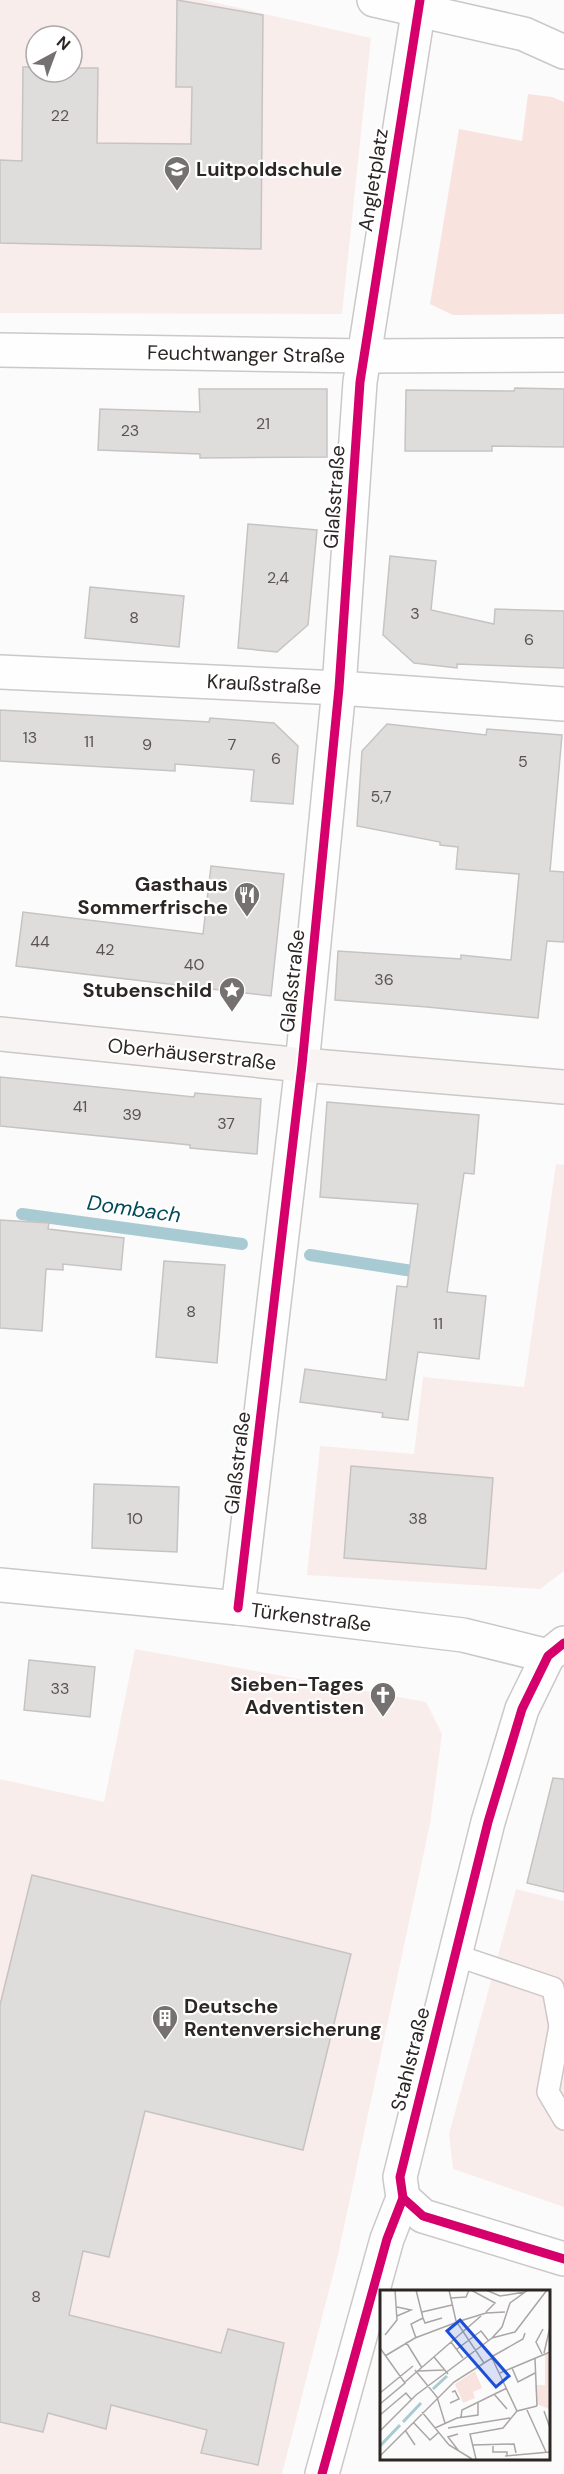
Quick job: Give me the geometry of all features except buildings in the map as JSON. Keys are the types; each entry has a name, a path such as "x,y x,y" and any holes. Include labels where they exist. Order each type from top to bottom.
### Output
{"street":[{"path":"374,0 419,5 524,34 564,52"},
{"name":"Angletplatz","path":"365,356 419,5"},
{"name":"Feuchtwanger Straße","path":"0,350 365,356 564,355"},
{"name":"Glaßstraße","path":"238,1608 302,1065 339,688 360,382 365,356"},
{"name":"Kraußstraße","path":"0,672 339,688 564,704"},
{"name":"Oberhäuserstraße","path":"0,1034 302,1065 564,1088"},
{"name":"Türkenstraße","path":"0,1585 238,1608 463,1635 556,1650"},
{"name":"Stahlstraße","path":"322,2474 387,2239 403,2198 400,2178 488,1822 522,1709 556,1650"},
{"path":"403,2198 423,2216 564,2259"}],"lane":[{"path":"455,1955 553,1988 560,2026 548,2092 564,2119"}],"shaded area":[{"name":"Luitpoldschule","path":"0,0 204,0 371,38 342,314 0,313"},
{"path":"528,94 552,97 564,102 564,314 453,315 430,304 459,129 522,141"},
{"path":"556,1164 564,1165 564,1571 540,1589 307,1575 320,1446 414,1454 423,1377 524,1387"},
{"path":"135,1649 426,1702 442,1734 430,1824 338,2255 282,2474 0,2474 0,1779 104,1802"},
{"path":"516,1889 564,1901 564,2207 453,2169 449,2134"}],"waterway":[{"name":"Dombach","path":"22,1214 242,1244"},
{"name":"Dombach","path":"310,1255 425,1273"}],"cycle path":[{"path":"238,1608 302,1065 339,688 360,382 420,0"},
{"path":"322,2474 387,2239 403,2198 400,2177 488,1822 522,1709 548,1656 564,1643"},
{"path":"403,2198 423,2216 564,2259"}],"place":[{"name":"Luitpoldschule","path":"177,192"},
{"name":"Gasthaus Sommerfrische","path":"247,918"},
{"name":"Stubenschild","path":"232,1013"},
{"name":"Sieben-Tages Adventisten","path":"383,1718"},
{"name":"Deutsche Rentenversicherung","path":"165,2041"}]}
